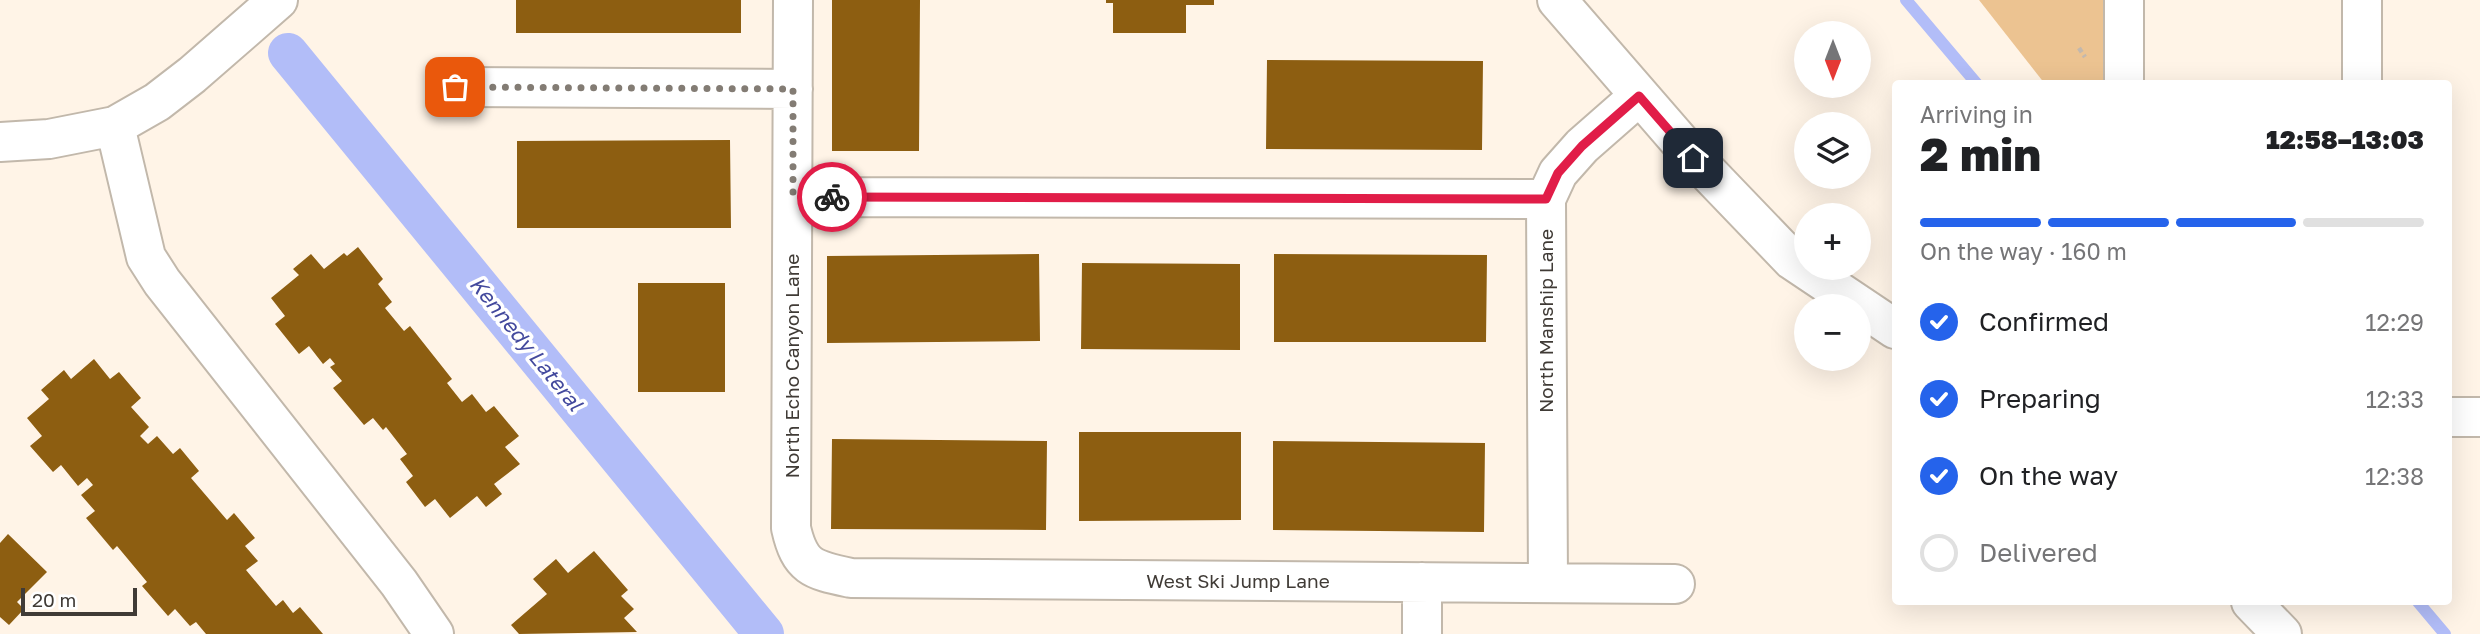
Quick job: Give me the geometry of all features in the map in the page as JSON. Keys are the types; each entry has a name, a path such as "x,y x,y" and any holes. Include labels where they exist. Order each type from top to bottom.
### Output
{"street":[{"path":"0,142 49,139 115,126 157,102 192,75 278,0"},
{"name":"North Echo Canyon Lane","path":"793,0 791,528 795,545 804,561"},
{"path":"1557,0 1693,158 1792,260 1892,327"},
{"path":"2124,0 2124,80"},
{"path":"2362,0 2362,80"},
{"path":"455,87 793,89"},
{"name":"North Manship Lane","path":"1548,583 1546,199 1558,173 1582,146 1639,96"},
{"path":"115,126 146,257 170,293 400,583 434,634"},
{"path":"793,197 1546,199"},
{"path":"2452,417 2480,417"},
{"name":"West Ski Jump Lane","path":"804,561 823,572 851,579 1675,584"},
{"path":"1422,582 1422,634"},
{"path":"2254,605 2282,634"}],"shaded area":[{"path":"1979,0 2105,0 2105,80 2042,80"}],"building":[{"path":"516,0 741,0 741,33 516,33"},
{"path":"832,0 920,0 919,151 832,151"},
{"path":"1106,0 1214,0 1214,5 1186,5 1186,33 1113,33 1113,3 1106,3"},
{"path":"1267,60 1483,61 1482,150 1266,149"},
{"path":"730,140 731,228 517,228 517,141"},
{"path":"358,247 383,279 378,284 392,302 385,308 404,331 410,326 452,379 447,383 462,402 472,394 486,412 494,406 519,436 505,447 520,464 494,484 502,494 486,507 477,496 450,518 435,499 425,507 406,482 413,476 400,459 407,454 386,427 383,430 373,418 364,425 333,388 342,381 330,367 335,364 330,358 323,364 309,346 299,354 275,324 285,316 271,298 299,275 293,269 311,254 324,269 344,253 347,256"},
{"path":"1039,254 1040,341 827,343 827,256"},
{"path":"1274,254 1487,255 1486,342 1274,342"},
{"path":"1082,263 1240,264 1240,350 1081,349"},
{"path":"638,283 725,283 725,392 638,392"},
{"path":"94,359 110,379 119,372 141,398 131,407 149,427 140,436 148,444 157,436 173,454 180,448 199,471 191,478 227,520 234,513 255,538 245,546 258,561 246,570 276,606 283,600 293,613 300,607 323,634 206,634 196,622 190,626 175,609 168,616 142,586 147,582 117,546 113,550 86,518 95,511 81,495 93,485 87,478 78,486 61,465 53,472 30,446 42,436 27,418 49,399 41,390 64,370 71,379"},
{"path":"1079,432 1241,432 1241,520 1079,521"},
{"path":"832,439 1047,441 1046,530 831,529"},
{"path":"1273,441 1485,443 1484,532 1273,530"},
{"path":"8,534 47,572 17,602 24,609 9,625 0,617 0,543"},
{"path":"594,551 628,590 621,596 634,609 624,618 637,632 519,634 511,625 547,594 533,579 556,559 568,573"}],"waterway":[{"path":"1906,0 1974,80"},
{"name":"Kennedy Lateral","path":"288,53 764,634"},
{"path":"2421,605 2445,634"}],"way so far":[{"path":"455,87 793,89 793,197 832,197"}],"route":[{"path":"832,197 1546,199 1558,173 1582,146 1639,96 1693,158"}]}
